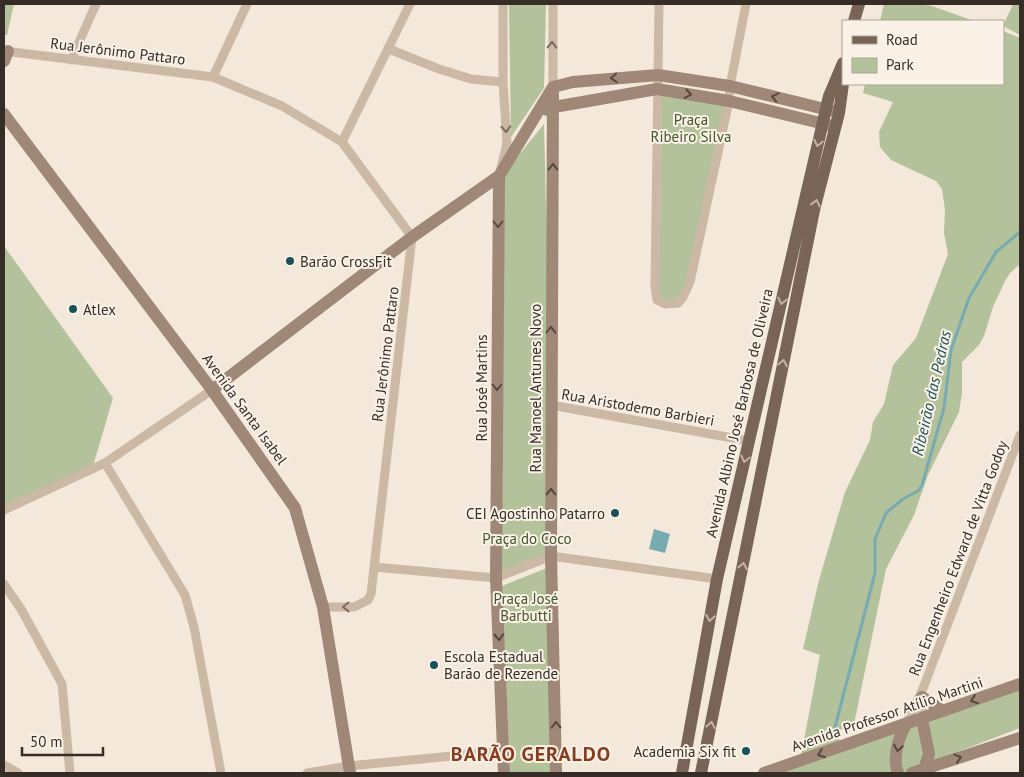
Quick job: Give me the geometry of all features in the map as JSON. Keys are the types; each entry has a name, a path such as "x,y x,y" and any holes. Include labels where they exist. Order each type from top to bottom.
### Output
{"main road":[{"path":"854,20 859,4"},
{"name":"Avenida Albino José Barbosa de Oliveira","path":"682,773 717,579 822,124 829,96 842,65"},
{"name":"Avenida Albino José Barbosa de Oliveira","path":"701,773 812,220 836,127 843,85"}],"street":[{"path":"71,60 96,4"},
{"path":"213,77 247,4"},
{"path":"342,142 410,4"},
{"name":"Rua José Martins","path":"503,4 507,143 499,176 496,578 504,773"},
{"name":"Rua Manoel Antunes Novo","path":"553,4 554,107 551,405 556,773"},
{"path":"659,4 655,288 657,300 665,304 678,303 690,282 729,101 730,86 746,4"},
{"path":"389,49 439,69 463,76 504,82"},
{"name":"Rua Jerônimo Pattaro","path":"5,54 213,77 282,106 342,142 412,237 374,567 368,600 354,607 323,607"},
{"path":"4,510 105,463 212,390 412,237 499,176 553,87 573,82 658,75 730,86 839,113"},
{"path":"537,114 554,107 657,89 729,101 836,127"},
{"name":"Avenida Santa Isabel","path":"4,114 212,390 295,508 323,607 349,770"},
{"name":"Rua Aristodemo Barbieri","path":"551,405 750,441"},
{"name":"Rua Engenheiro Edward de Vitta Godoy","path":"906,724 922,694 1020,435"},
{"path":"105,463 185,595 194,627 221,773"},
{"path":"374,567 496,578 552,556 717,579"},
{"path":"4,584 22,609 62,684 70,773"},
{"name":"Avenida Professor Atílio Martini","path":"764,773 1020,684"},
{"path":"922,694 943,711"},
{"name":"Rua Engenheiro Edward de Vitta Godoy","path":"922,694 922,718"},
{"path":"918,771 929,754 922,718"},
{"path":"898,773 896,768 897,745 906,724"},
{"path":"918,771 1020,738"},
{"path":"307,773 349,770 504,751"},
{"path":"4,765 18,773"}],"green space":[{"path":"4,4 14,4 7,35 4,35"},
{"path":"509,4 546,4 544,88 511,137"},
{"path":"884,4 919,4 932,6 971,20 880,20"},
{"path":"1013,4 1020,4 1020,35 1004,27"},
{"path":"1004,31 1020,38 1020,264 1010,273 1005,281 979,345 962,362 962,393 959,412 928,475 914,515 886,569 854,724 840,730 839,742 801,756 820,655 803,649 819,580 845,492 870,440 873,422 884,404 893,365 916,338 948,254 944,233 945,210 942,189 936,181 891,160 880,147 879,132 893,102 863,93 865,85 1004,85"},
{"name":"Praça Ribeiro Silva","path":"662,92 727,102 688,281 678,301 659,299"},
{"name":"Praça do Coco","path":"544,124 551,405 551,556 500,574 501,177"},
{"path":"4,246 113,398 93,466 4,508"},
{"name":"Praça José Barbutti","path":"547,568 550,773 510,773 502,586"},
{"path":"1020,685 1020,728 902,773 772,773"}],"water":[{"path":"654,529 670,534 665,553 649,549"}],"waterway":[{"name":"Ribeirão das Pedras","path":"833,735 875,573 875,539 886,513 903,499 918,491 922,485 944,408 951,350 969,298 996,252 1020,232"}],"place":[{"name":"Barão CrossFit","path":"290,261"},
{"name":"Atlex","path":"73,309"},
{"name":"CEI Agostinho Patarro","path":"615,513"},
{"name":"Escola Estadual Barão de Rezende","path":"434,665"},
{"name":"Academia Six fit","path":"746,751"}],"district":[{"name":"BARÃO GERALDO","path":"531,754"}]}
